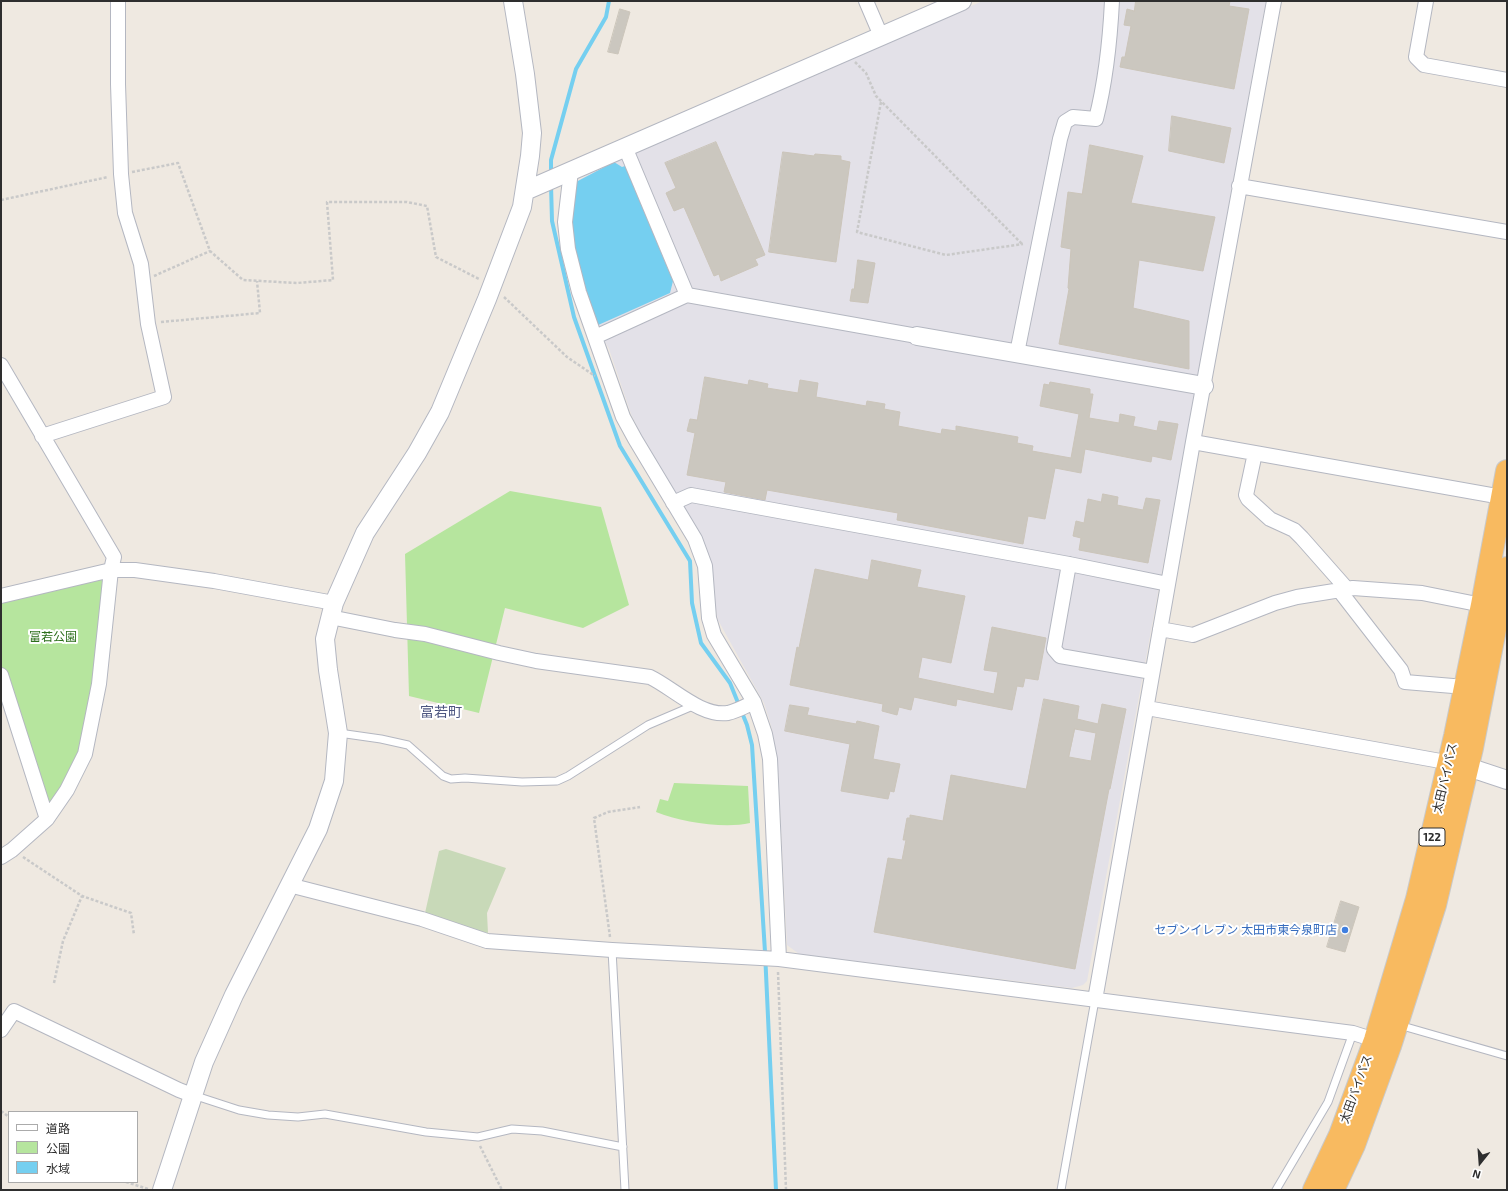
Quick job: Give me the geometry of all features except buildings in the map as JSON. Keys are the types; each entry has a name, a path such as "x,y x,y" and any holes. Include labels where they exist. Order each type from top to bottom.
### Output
{"highway":[{"name":"太田バイパス","path":"1333,1190 1354,1145 1398,1025 1435,905 1459,765 1465,687 1507,471"},
{"name":"太田バイパス","path":"1314,1190 1340,1135 1375,1040 1501,629 1506,576"}],"street":[{"path":"42,436 164,397 148,324 141,264 125,213 121,174 118,84 118,1"},
{"path":"162,1190 204,1062 234,995 318,829 334,781 338,733 328,670 325,639 332,610 365,533 417,453 440,412 492,286 522,207 532,133 525,74 513,1"},
{"path":"866,1 881,36"},
{"path":"525,191 962,1"},
{"path":"1017,353 1060,139 1065,122 1073,117 1096,119 1102,96 1110,38 1112,1"},
{"path":"1095,1000 1193,442 1274,1"},
{"path":"1426,1 1416,57 1424,65 1507,80"},
{"path":"625,148 686,295"},
{"path":"558,176 568,249 579,292 623,417 695,539 705,566 709,618 714,635 744,707 765,734 770,758 775,959"},
{"path":"1239,186 1507,232"},
{"path":"595,337 686,295 1204,386"},
{"path":"1,365 114,557 111,570 99,684 85,754 67,790 47,819 7,854"},
{"path":"1193,442 1502,497"},
{"path":"1255,453 1246,495 1248,499 1270,519 1294,530 1302,538 1343,589 1401,670 1405,682 1465,687"},
{"path":"673,503 691,495 1069,564 1168,584"},
{"path":"1069,564 1054,649 1060,656 1152,672"},
{"path":"1,596 111,570 135,570 214,581 332,610 395,630 426,634 499,654 536,661 650,677 662,683 695,705 718,713 744,707"},
{"path":"1160,630 1193,635 1274,603 1297,597 1353,588 1422,593 1482,605"},
{"path":"1,675 47,819"},
{"path":"1146,708 1459,765 1507,780"},
{"path":"289,886 422,919 487,941 775,959 1353,1033 1375,1040"},
{"path":"1,1030 14,1011 192,1095"}],"lane":[{"path":"338,733 408,744 443,776 451,779 465,778 522,782 557,780 568,776 648,725 695,705"},
{"path":"612,950 626,1190"},
{"path":"1061,1190 1095,1000"},
{"path":"1398,1025 1507,1056"},
{"path":"1276,1190 1328,1102 1353,1033"},
{"path":"192,1095 239,1110 268,1115 298,1117 325,1114 426,1132 478,1137 512,1129 542,1131 623,1148"}],"path":[{"path":"844,52 866,73 876,96 881,102 1036,258"},
{"path":"881,102 857,232 946,255 1023,244"},
{"path":"1,200 178,163 210,251 242,280 297,283 333,280 328,202 407,202 427,206 436,257 492,286 567,357 613,389"},
{"path":"143,281 210,251"},
{"path":"148,324 260,313 257,281"},
{"path":"612,950 594,818 608,812 640,807"},
{"path":"7,854 82,896 131,913 134,935"},
{"path":"54,983 63,941 82,896"},
{"path":"775,959 778,970 786,1190"},
{"path":"478,1137 480,1145 502,1190"},
{"path":"129,1183 150,1190"}],"shaded area":[{"path":"983,1 1266,1 1087,981 1083,985 1072,988 799,954 787,945 778,770 772,729 764,703 718,620 702,538 644,441 631,414 609,349 596,326 575,182 613,161 857,53"}],"green space":[{"path":"510,491 601,507 629,605 583,628 505,608 479,713 409,696 405,554"},
{"name":"富若公園","path":"111,570 85,754 47,819 1,675 1,596"},
{"path":"674,783 748,786 750,823 740,825 703,824 666,816 656,812 660,799 668,801"},
{"path":"446,849 506,868 487,913 488,933 461,927 425,913 439,851"}],"water":[{"path":"614,162 622,167 625,166 673,281 670,293 596,326 573,248 570,221 576,182"}],"waterway":[{"path":"551,175 551,160 576,69 606,17 609,1"},
{"path":"551,185 552,221 574,317 620,446 690,561 692,603 701,643 730,683 747,725 752,745 765,952 776,1190"}],"place":[{"name":"セブンイレブン 太田市東今泉町店","path":"1345,930"}],"district":[{"name":"富若町","path":"441,712"}]}
